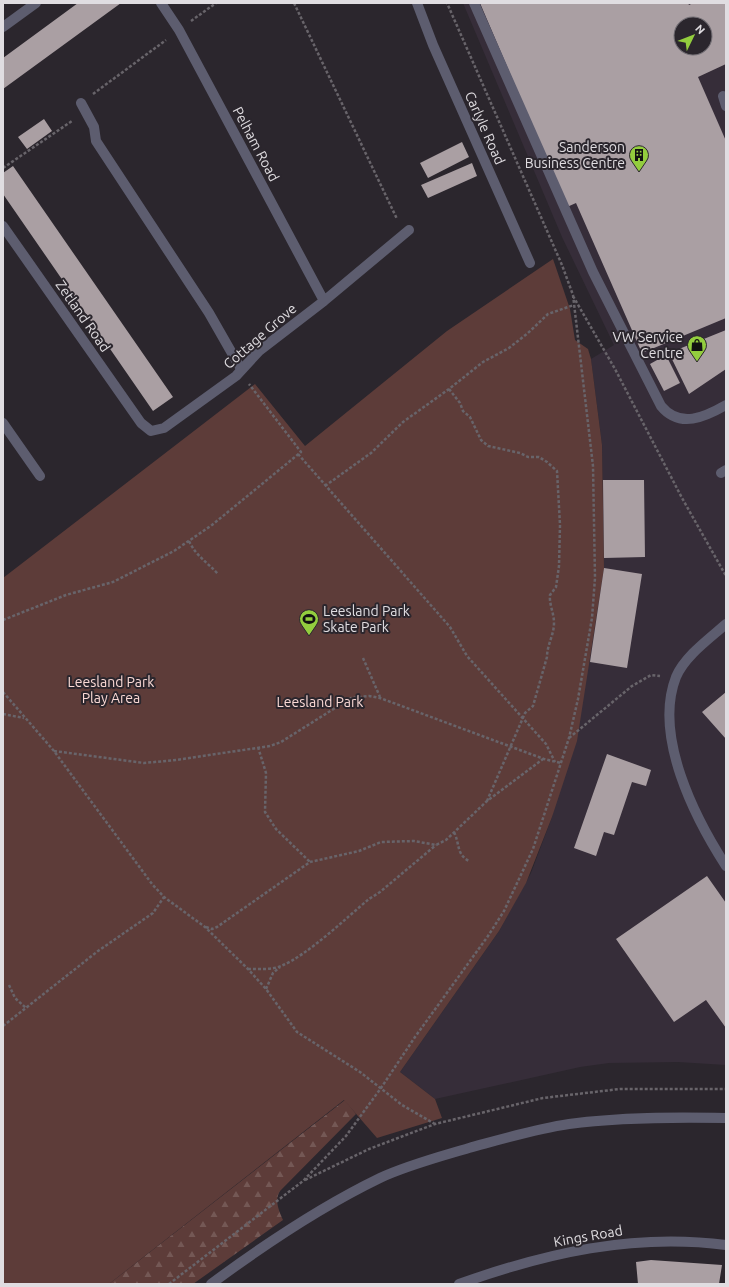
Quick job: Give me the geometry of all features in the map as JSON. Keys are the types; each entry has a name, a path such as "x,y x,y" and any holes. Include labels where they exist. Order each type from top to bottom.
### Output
{"street":[{"path":"3,27 36,3"},
{"name":"Pelham Road","path":"161,3 179,30 324,300"},
{"name":"Carlyle Road","path":"417,3 432,45 530,262"},
{"path":"474,3 592,272 661,406 666,412 675,417 689,420 706,416 726,405"},
{"path":"83,107 94,127 96,141 209,313 241,370"},
{"name":"Zetland Road","path":"3,226 141,423"},
{"name":"Cottage Grove","path":"141,423 151,431 164,428 241,370 260,351 407,232"},
{"path":"3,423 40,476"},
{"path":"726,624 688,660 676,677 670,701 670,736 680,777 706,834 726,866"},
{"path":"211,1284 288,1230 333,1202 381,1178 427,1160 521,1134 568,1124 622,1120 726,1118"},
{"name":"Kings Road","path":"459,1284 506,1269 603,1245 670,1241 726,1245"}],"path":[{"path":"3,168 83,107 179,30 216,3"},
{"path":"294,3 407,232"},
{"path":"447,3 562,265 573,295 615,369 686,504 726,576"},
{"path":"169,1284 303,1181 346,1136 488,936 504,911 533,849 569,738 578,698 592,618 596,555 593,466 573,295"},
{"path":"325,486 371,453 403,422 483,362 509,348 548,314 574,305"},
{"path":"3,620 66,595 113,582 174,551 212,525 301,452 241,370"},
{"path":"449,389 460,403 463,411 470,417 481,440 488,446 520,453 528,457 539,457 557,471 560,525 559,566 556,587 549,599 554,624 533,706 525,714 487,801"},
{"path":"298,454 450,628 467,656 546,744 555,762"},
{"path":"189,541 194,552 207,562 218,574"},
{"path":"362,658 380,698"},
{"path":"569,738 632,686 651,675 676,677"},
{"path":"3,692 54,752 152,884 164,897 205,927 248,969 266,989 297,1032 339,1057 402,1105 435,1124"},
{"path":"54,752 144,763 176,760 258,747 281,742 351,698 369,696 380,698 511,748 561,763"},
{"path":"3,714 25,719"},
{"path":"258,747 266,773 265,812 276,829 310,862"},
{"path":"266,989 273,973 304,953 369,899 380,892 436,844 446,840 487,801 544,759"},
{"path":"454,832 461,857 469,861"},
{"path":"205,927 212,929 217,927 310,862 359,851 381,842 414,841 436,844"},
{"path":"3,1026 98,951 153,913 164,897"},
{"path":"248,969 262,970 282,966"},
{"path":"9,985 15,998 26,1008"},
{"path":"303,1181 369,1148 435,1124 544,1098 620,1089 726,1089"}],"shaded area":[{"path":"463,3 726,3 726,1065 678,1062 609,1063 580,1067 435,1099 400,1072 499,931 531,873 552,817 604,568 602,445 591,359 614,345 562,237"}],"green space":[{"name":"Leesland Park","path":"553,259 570,309 575,340 588,349 591,359 602,445 604,568 577,741 552,817 526,883 499,931 400,1072 435,1099 442,1118 377,1138 344,1100 109,1284 3,1284 3,578 255,384 305,446 447,331"},
{"path":"345,1100 356,1114 278,1194 277,1202 283,1220 193,1284 109,1284"}],"building":[{"path":"78,3 121,3 3,89 3,58"},
{"name":"Sanderson Business Centre","path":"480,3 688,3 689,5 693,3 726,3 726,64 698,77 726,141 726,318 642,353 576,203 567,207"},
{"path":"44,119 52,131 27,149 18,137"},
{"path":"462,142 469,157 428,178 420,163"},
{"path":"472,163 477,176 428,198 421,185"},
{"path":"13,166 173,397 153,411 3,194 3,173"},
{"name":"VW Service Centre","path":"726,330 726,369 689,394 669,353"},
{"path":"666,355 680,383 664,391 650,364"},
{"path":"603,480 644,480 645,557 604,558"},
{"path":"604,568 642,574 627,668 590,662"},
{"path":"726,692 726,739 702,712"},
{"path":"607,754 651,770 646,786 632,782 614,835 604,832 596,856 574,848"},
{"path":"707,876 726,903 726,1028 706,1000 674,1022 616,939"},
{"path":"651,1260 722,1265 719,1284 638,1284 636,1262"}],"place":[{"name":"Sanderson Business Centre","path":"639,172"},
{"name":"VW Service Centre","path":"697,362"},
{"name":"Leesland Park Skate Park","path":"309,636"}],"park label":[{"name":"Leesland Park Play Area","path":"111,690"}]}
